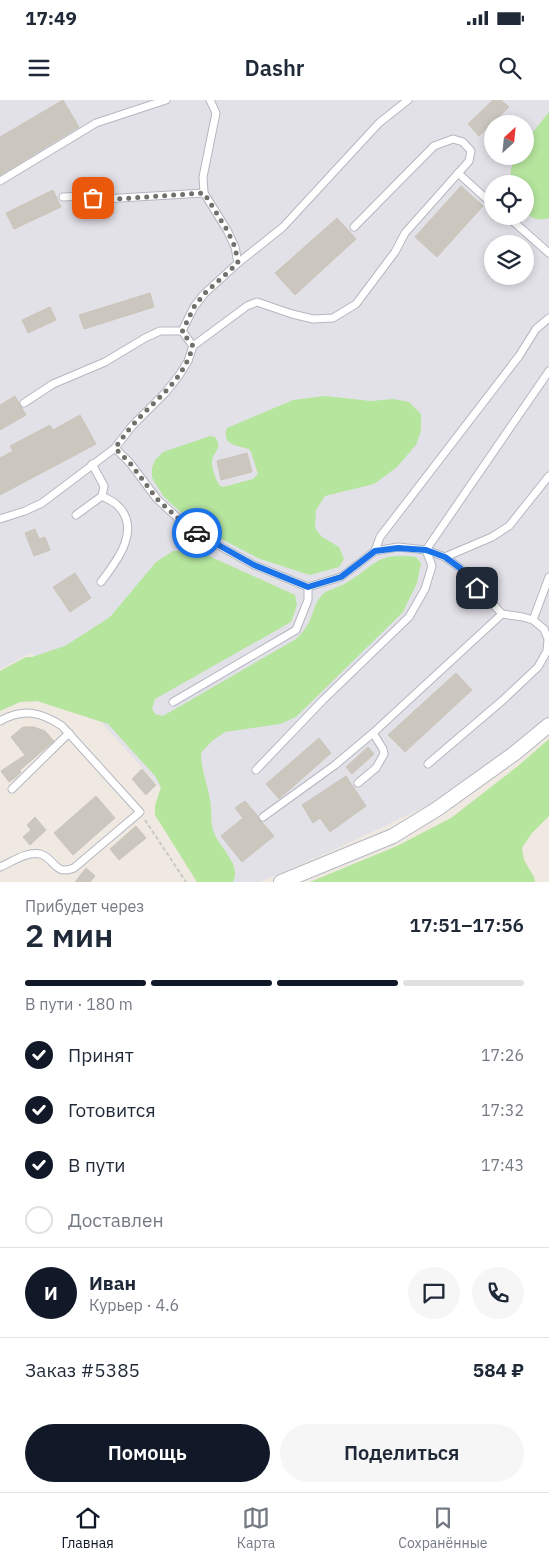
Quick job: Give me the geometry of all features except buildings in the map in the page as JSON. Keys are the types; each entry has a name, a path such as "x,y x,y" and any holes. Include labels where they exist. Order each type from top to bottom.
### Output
{"street":[{"path":"281,882 393,836 437,809 515,753 549,725"}],"lane":[{"path":"0,181 96,123 166,100"},
{"path":"210,100 216,113 203,177 204,193 227,230 235,247 238,263"},
{"path":"182,332 194,307 204,294 238,263 283,227 379,122 408,100"},
{"path":"0,519 42,503 115,448 132,426 166,392 180,374 188,361 193,346 247,306 257,302 313,319 334,318 356,304 396,252 405,233 468,161 471,151 463,142 453,139 434,146 354,227"},
{"path":"458,173 484,197"},
{"path":"63,197 83,196 103,200 204,193"},
{"path":"517,225 549,253"},
{"path":"375,551 380,537 519,356 536,329 549,318"},
{"path":"24,404 53,384 105,362 160,331 182,332 193,346"},
{"path":"426,550 549,371"},
{"path":"115,448 130,463 157,499 191,530 254,565 308,587 341,577 375,551 398,548 426,550 445,557 460,568 502,614 533,620 544,629 548,639 547,651 538,667 503,700 428,764"},
{"path":"76,515 102,496 104,486 92,464"},
{"path":"445,557 492,538 508,526 549,476"},
{"path":"101,582 116,563 126,544 128,527 124,514 116,504 102,496"},
{"path":"256,770 323,700 410,617 426,589 432,566 426,550"},
{"path":"533,620 549,577"},
{"path":"173,702 296,630 308,600 308,587"},
{"path":"263,817 334,765 373,733 502,614"},
{"path":"0,721 20,714 35,712 48,717 62,726 140,812 74,868 60,870 42,854 30,854 0,867"},
{"path":"12,789 69,733"},
{"path":"358,783 376,768 384,754 373,733"}],"path":[{"path":"140,812 186,882"}],"shaded area":[{"path":"0,100 549,100 549,719 511,749 433,803 260,882 228,882 158,785 99,720 31,653 0,669"}],"green space":[{"path":"549,112 549,218 546,219 534,218 534,175 511,175 512,165 534,165 534,131"},
{"path":"325,396 371,401 393,399 409,402 421,414 421,431 416,445 397,467 374,484 325,496 316,510 315,528 322,537 339,547 344,559 339,567 310,575 260,559 196,526 164,497 152,478 152,468 155,460 163,452 210,436 215,437 218,444 212,463 220,486 223,487 253,479 258,474 251,452 249,449 235,446 228,441 226,438 227,428 293,400"},
{"path":"196,550 295,595 297,605 291,622 155,699 152,708 155,714 163,716 296,639 307,626 316,604 323,594 344,584 376,562 402,556 416,557 421,563 417,583 403,612 296,717 280,724 225,732 212,741 201,753 210,799 213,829 217,839 233,863 235,876 233,882 197,882 155,815 155,806 161,787 155,776 108,724 37,701 20,702 0,711 0,671 26,657 32,657 65,646 110,617 156,562 173,551"},
{"path":"549,739 549,816 532,833 522,848 524,860 535,882 310,882 397,846 451,818 518,766"}],"way so far":[{"path":"93,198 103,200 204,193 227,230 235,247 238,263 204,294 194,307 182,332 193,346 188,361 166,392 132,426 115,448 130,463 157,499 191,530 197,533"}],"route":[{"path":"197,533 254,565 308,587 341,577 375,551 398,548 426,550 445,557 460,568 477,588"}]}
